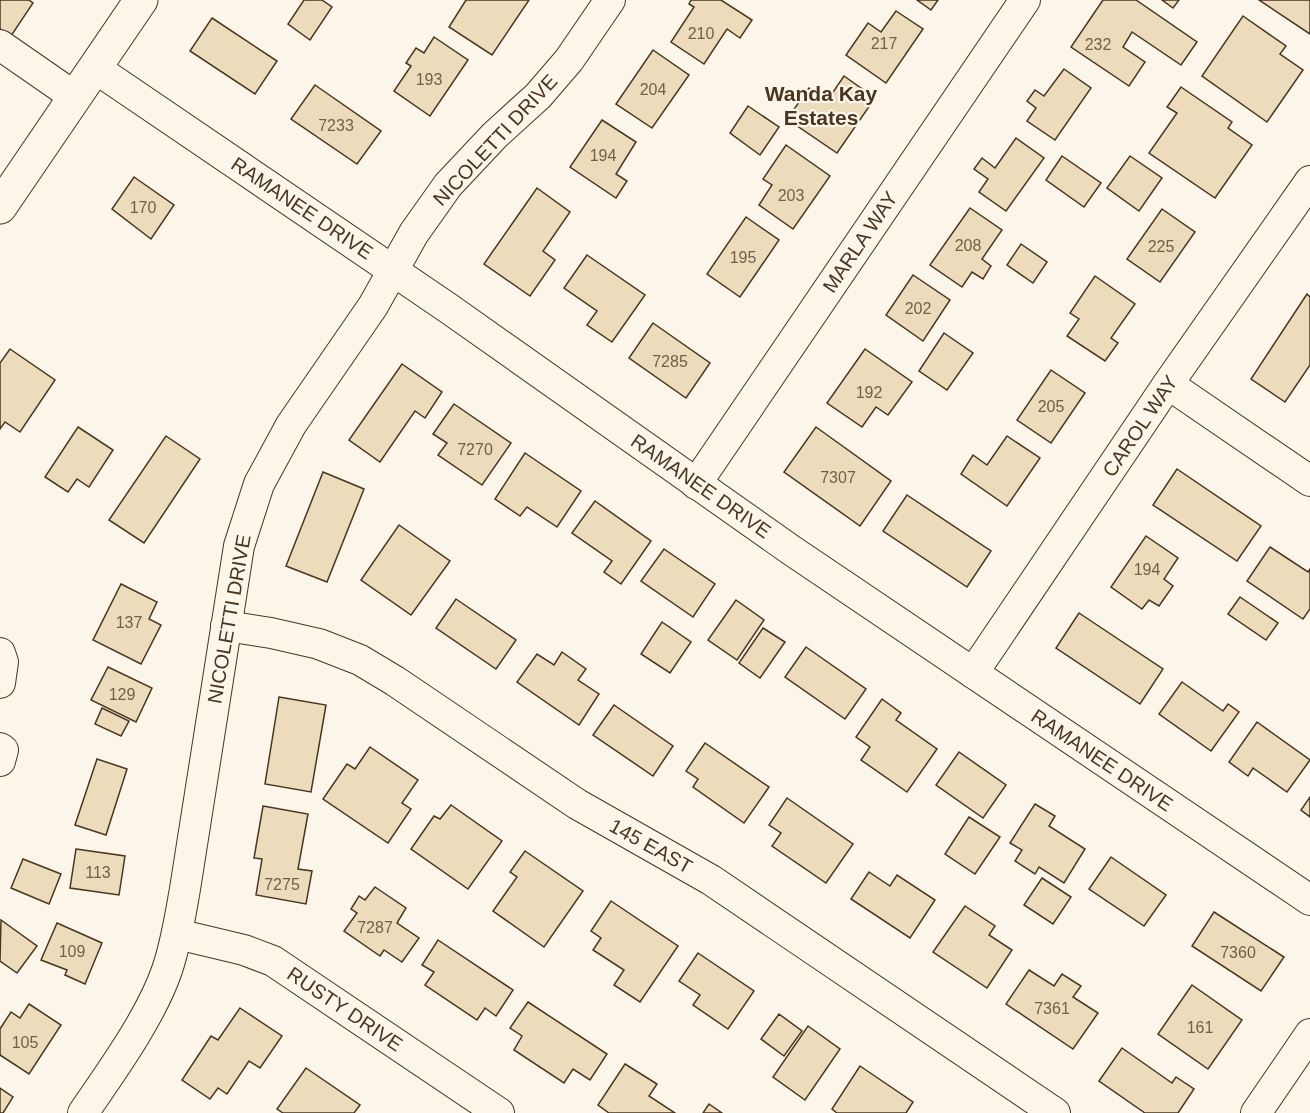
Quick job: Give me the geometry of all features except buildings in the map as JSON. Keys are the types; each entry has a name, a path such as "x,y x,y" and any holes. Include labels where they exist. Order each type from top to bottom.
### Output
{"main road":[{"path":"0,207 141,0"}],"street":[{"name":"NICOLETTI DRIVE","path":"83,1113 149,1011 166,972 177,934 239,546 259,484 291,425 373,306 414,233 448,185 495,135 538,96 569,60 610,0"},
{"name":"MARLA WAY","path":"696,484 1025,0"},
{"path":"0,45 75,97"},
{"name":"RAMANEE DRIVE","path":"95,68 393,270 696,484 1310,900"},
{"name":"CAROL WAY","path":"973,673 1168,384 1310,181"},
{"path":"1168,384 1310,481"},
{"name":"145 EAST","path":"226,626 319,644 360,660 395,681 577,804 711,880 1055,1113"},
{"path":"0,653 3,662 0,683"},
{"path":"0,748 3,750 0,761"},
{"name":"RUSTY DRIVE","path":"177,934 244,950 273,961 499,1113"},
{"path":"1256,1113 1310,1034"}],"district":[{"name":"Wanda Kay Estates","path":"821,105"}]}
